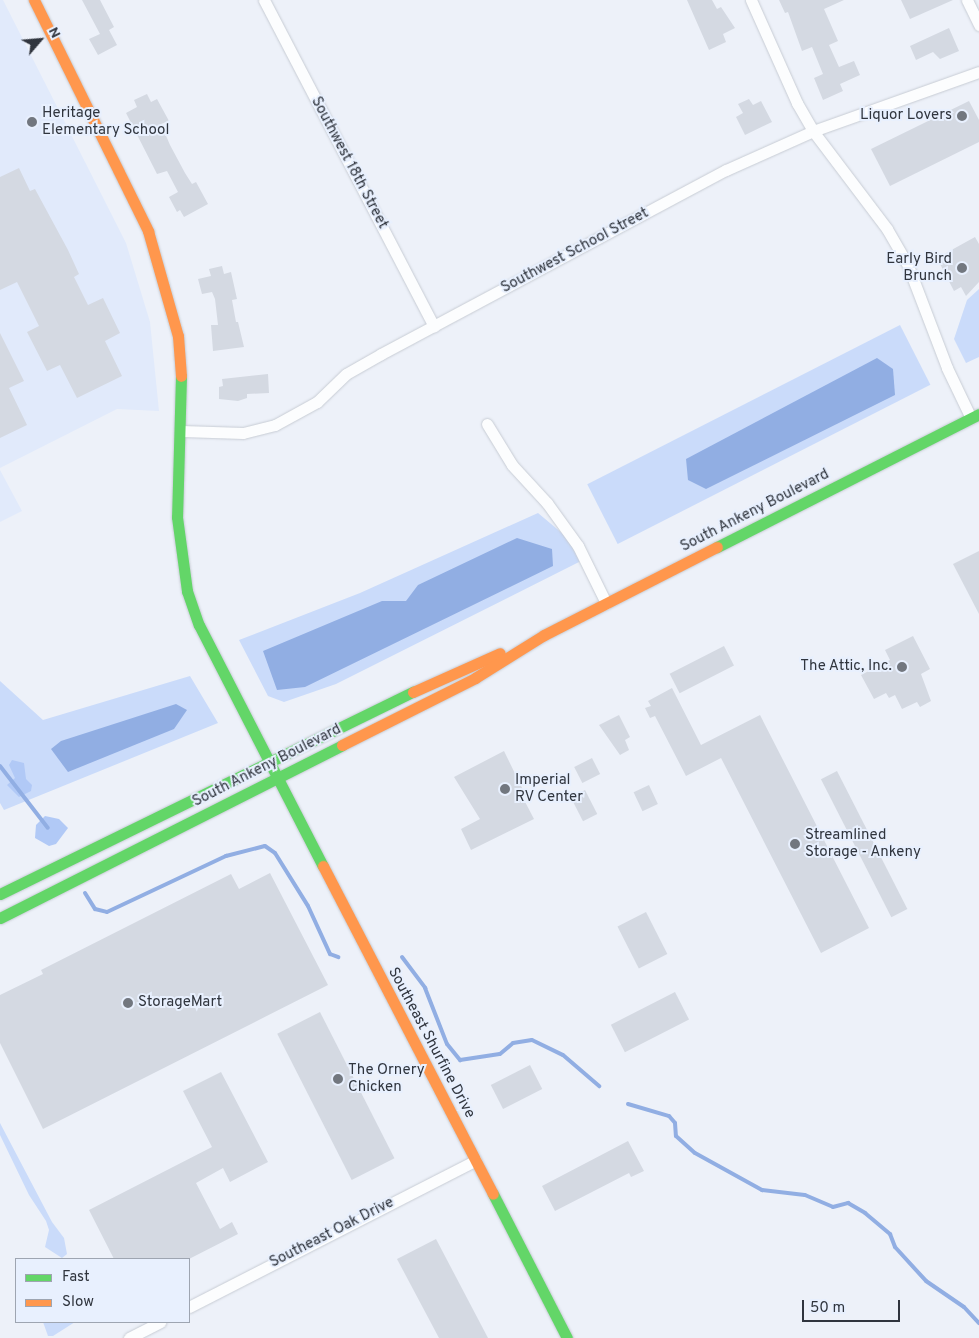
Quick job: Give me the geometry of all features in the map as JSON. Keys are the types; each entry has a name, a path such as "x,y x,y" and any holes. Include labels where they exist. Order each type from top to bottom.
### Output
{"main road":[{"name":"Southeast Shurfine Drive","path":"34,0 148,231 166,285 178,336 182,431 177,517 187,591 203,633 268,763 567,1338"},
{"name":"South Ankeny Boulevard","path":"0,918 475,678 544,635 975,416"},
{"name":"South Ankeny Boulevard","path":"0,894 460,669 544,635"}],"street":[{"name":"Southwest 18th Street","path":"264,0 434,326"},
{"path":"752,0 796,103 813,131 887,230 907,263 947,368 975,416"},
{"path":"967,0 979,25"},
{"name":"Southwest School Street","path":"182,431 243,433 275,425 317,402 346,374 726,170 813,131 979,72"},
{"path":"487,424 512,465 547,503 578,546 606,603"},
{"name":"Southeast Oak Drive","path":"190,1306 476,1160"},
{"path":"129,1338 158,1323"}],"shaded area":[{"name":"Heritage Elementary School","path":"0,0 3,0 126,243 150,322 159,411 117,409 0,468"},
{"path":"979,289 979,357 966,363 954,339 967,300"},
{"path":"900,325 930,385 618,544 587,484"},
{"path":"877,358 893,369 895,395 706,489 688,480 686,459"},
{"path":"0,470 22,511 0,522"},
{"path":"538,513 569,539 581,561 336,684 284,702 268,696 239,640 360,593"},
{"path":"517,538 552,549 553,566 305,687 277,690 263,651 382,601 406,601 418,585"},
{"path":"190,676 218,723 4,810 0,803 0,681 43,720"},
{"path":"176,704 187,710 174,729 68,772 51,749 61,741"},
{"path":"12,760 24,763 26,779 32,785 31,791 19,797 7,785 15,778 9,765"},
{"path":"45,816 59,819 68,828 56,844 49,846 35,838 36,825"},
{"path":"0,1123 52,1222 64,1238 67,1254 62,1258 45,1247 49,1230 46,1221 29,1195 0,1135"},
{"path":"43,1323 73,1323 53,1336 48,1336"}],"building":[{"path":"82,0 100,0 114,27 109,30 117,45 98,55 89,39 100,34"},
{"path":"687,0 712,0 717,9 721,7 735,28 723,34 726,42 709,50"},
{"path":"779,0 844,0 824,9 838,41 829,45 839,67 854,61 860,75 840,84 843,91 823,100 814,78 823,74 812,47 802,51 788,12 785,13"},
{"path":"901,0 953,0 910,19"},
{"path":"949,28 959,51 940,59 933,52 916,60 910,46"},
{"path":"147,94 151,102 157,99 169,121 161,124 170,145 192,184 196,182 208,204 184,217 180,210 177,212 169,197 178,192 167,171 157,174 126,113 137,107 134,100"},
{"path":"749,99 753,105 761,101 772,122 745,135 736,117 743,113 738,104"},
{"path":"969,101 979,120 979,142 890,186 871,149"},
{"name":"Heritage Elementary School","path":"19,168 30,191 35,189 68,250 79,274 74,277 88,305 103,298 120,333 105,341 122,376 77,398 60,365 47,371 27,332 39,326 17,282 0,290 0,177"},
{"path":"975,237 979,244 979,282 966,296 961,287 954,291 937,258"},
{"path":"222,266 224,274 231,272 237,299 232,300 236,322 238,322 244,347 213,351 211,325 218,325 215,299 212,292 202,294 198,279 211,276 209,269"},
{"path":"0,333 24,381 9,388 27,425 0,438"},
{"path":"268,374 269,393 247,394 247,398 238,401 219,399 219,387 223,386 222,379"},
{"path":"979,551 979,614 953,564"},
{"path":"913,636 930,669 921,674 931,701 920,707 917,702 902,709 895,695 889,698 886,693 874,699 861,675 890,660 885,650"},
{"path":"724,646 734,666 680,693 670,674"},
{"path":"672,688 701,745 760,715 869,928 821,953 721,758 686,776 655,716 650,718 645,708 651,706 648,701"},
{"path":"619,715 630,737 625,740 629,750 620,755 599,725"},
{"path":"504,751 525,794 522,796 534,819 471,850 461,829 480,819 454,777"},
{"path":"592,758 600,774 582,783 574,767"},
{"path":"837,771 907,909 891,917 821,779"},
{"path":"649,785 658,804 642,811 634,792"},
{"path":"585,790 597,814 583,821 571,797"},
{"path":"270,873 328,985 43,1129 0,1043 0,995 43,974 41,970 231,874 239,889"},
{"path":"646,912 667,954 639,968 617,927"},
{"path":"675,992 689,1020 625,1052 611,1025"},
{"path":"320,1012 394,1158 352,1180 277,1034"},
{"path":"530,1065 542,1089 503,1109 491,1085"},
{"path":"221,1072 268,1162 230,1182 223,1168 196,1183 220,1229 232,1222 238,1234 190,1258 113,1258 89,1210 212,1147 183,1091"},
{"path":"628,1141 644,1171 631,1177 629,1173 555,1211 542,1186"},
{"path":"436,1239 488,1338 439,1338 397,1259"}],"waterway":[{"path":"0,766 48,828"},
{"path":"85,893 95,909 107,912 226,856 265,846 275,853 308,906 330,954 338,957"},
{"path":"402,957 425,988 447,1044 460,1060 500,1054 513,1043 532,1040 563,1055 599,1086"},
{"path":"628,1104 669,1116 675,1123 676,1136 695,1153 762,1190 805,1195 833,1207 848,1203 865,1213 890,1234 895,1247 926,1281 964,1307 979,1323"}],"traffic: fast":[{"path":"181,376 177,517 187,591 199,625 323,866"},
{"path":"717,547 979,414"},
{"path":"0,894 413,692"},
{"path":"0,918 342,745"},
{"path":"493,1194 567,1338"}],"traffic: slow":[{"path":"34,0 148,231 178,336 181,376"},
{"path":"342,745 475,678 544,635 717,547"},
{"path":"413,692 500,653"},
{"path":"323,866 493,1194"}],"place":[{"name":"Liquor Lovers","path":"962,116"},
{"name":"Heritage Elementary School","path":"32,122"},
{"name":"Early Bird Brunch","path":"962,268"},
{"name":"The Attic, Inc.","path":"902,667"},
{"name":"Imperial RV Center","path":"505,789"},
{"name":"Streamlined Storage - Ankeny","path":"795,844"},
{"name":"StorageMart","path":"128,1003"},
{"name":"The Ornery Chicken","path":"338,1079"}]}
